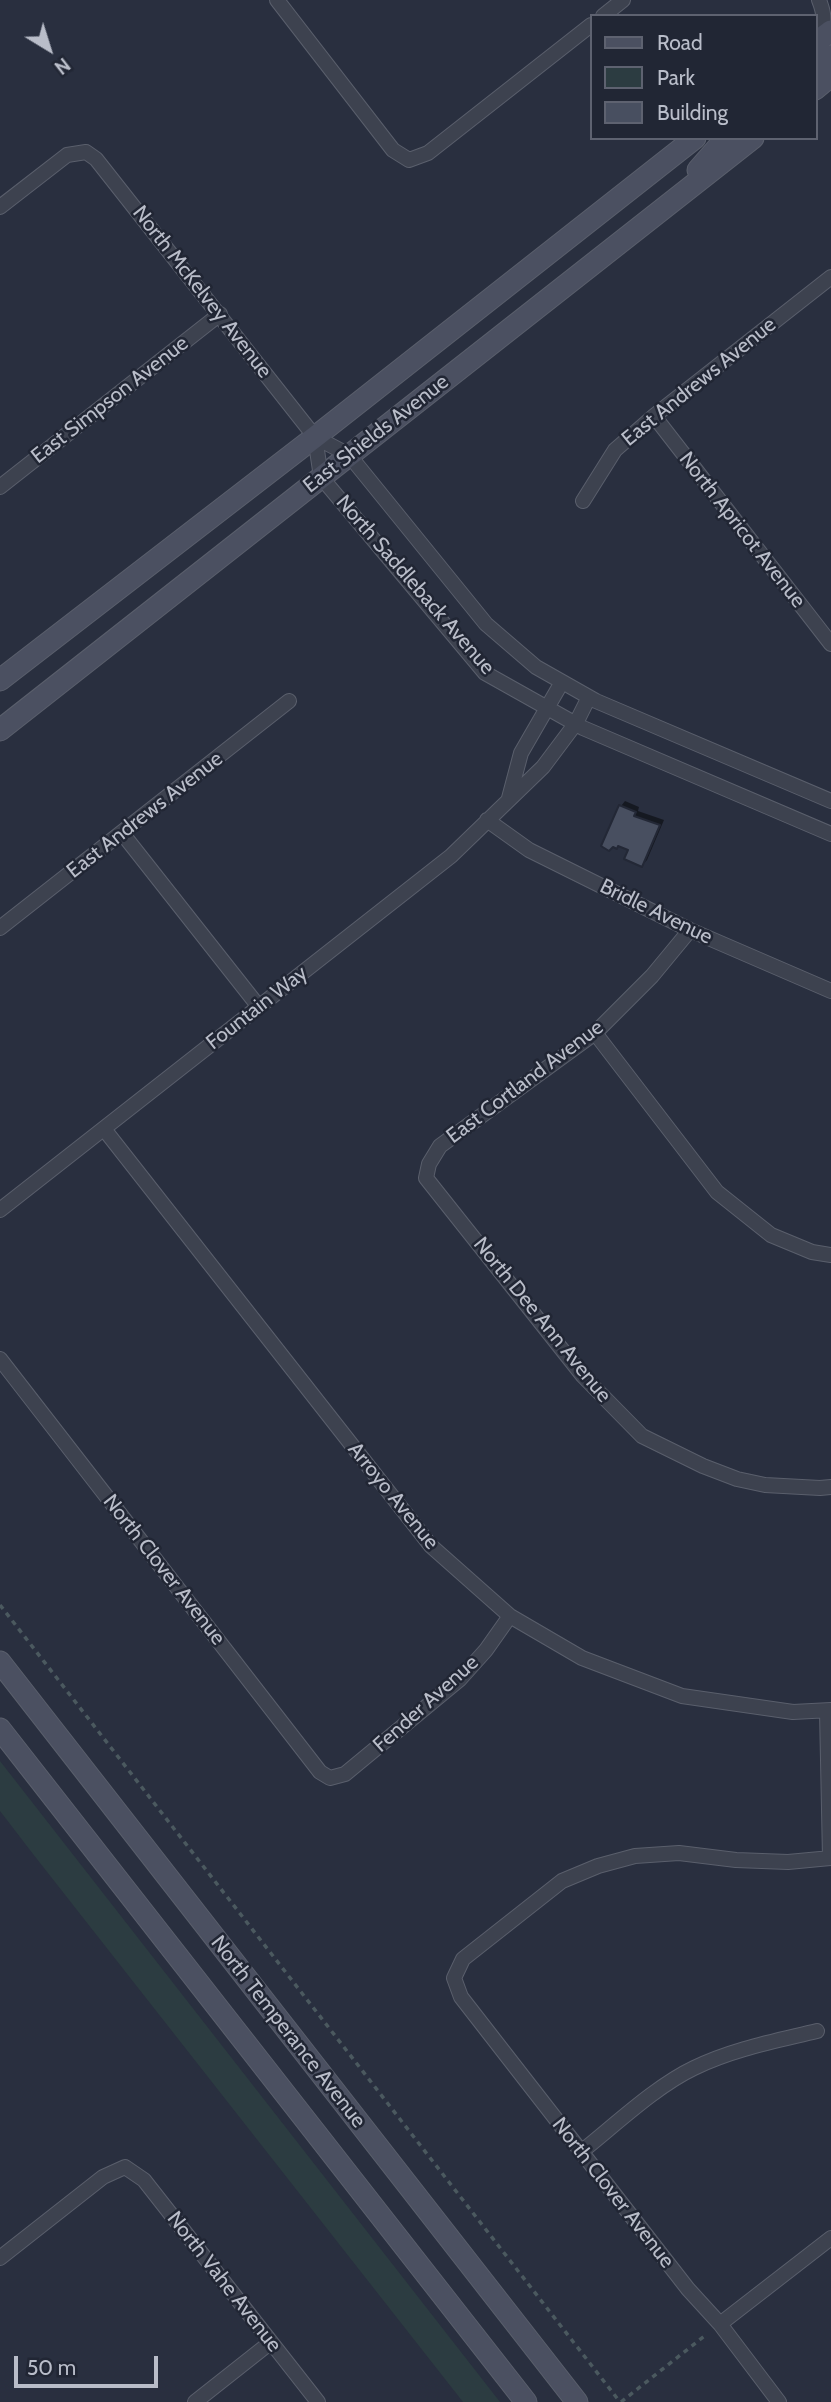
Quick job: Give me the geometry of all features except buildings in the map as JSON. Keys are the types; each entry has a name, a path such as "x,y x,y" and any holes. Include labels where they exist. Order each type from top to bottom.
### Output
{"main road":[{"path":"817,63 824,43"},
{"path":"817,87 831,76"},
{"name":"East Shields Avenue","path":"0,680 692,140"},
{"path":"679,197 704,162 724,140"},
{"name":"East Shields Avenue","path":"0,730 750,140"},
{"name":"North Temperance Avenue","path":"0,1662 576,2402"},
{"name":"North Temperance Avenue","path":"0,1729 526,2402"}],"street":[{"path":"277,0 393,150 409,160 428,153 590,26"},
{"path":"606,14 623,0"},
{"path":"819,0 824,12 824,43"},
{"name":"North McKelvey Avenue","path":"0,207 67,155 86,152 96,159 315,437"},
{"name":"East Andrews Avenue","path":"583,501 615,450 654,416 828,286"},
{"name":"East Simpson Avenue","path":"0,487 220,314"},
{"name":"North Apricot Avenue","path":"654,416 831,644"},
{"name":"North Saddleback Avenue","path":"315,437 349,455 486,624 536,667 589,697 831,800"},
{"name":"North Saddleback Avenue","path":"315,437 321,477 485,673 576,723 831,834"},
{"path":"509,799 521,753 562,682"},
{"name":"Fountain Way","path":"0,1210 451,856 543,767 576,723 589,697"},
{"name":"East Andrews Avenue","path":"0,928 289,701"},
{"name":"Bridle Avenue","path":"487,820 529,850 691,930 831,991"},
{"path":"122,833 259,1007"},
{"name":"East Cortland Avenue","path":"426,1178 429,1164 440,1146 595,1033 652,976 691,930"},
{"path":"595,1033 717,1192 771,1235 812,1252 831,1255"},
{"name":"Arroyo Avenue","path":"104,1129 431,1546 510,1616 582,1658 682,1696 793,1712 829,1711"},
{"name":"North Dee Ann Avenue","path":"426,1178 583,1376 642,1436 703,1466 737,1479 765,1485 820,1488 831,1486"},
{"name":"North Clover Avenue","path":"0,1359 320,1772 330,1778"},
{"name":"Fender Avenue","path":"330,1778 345,1774 450,1689 486,1650 510,1616"},
{"path":"829,1711 830,1858"},
{"name":"North Clover Avenue","path":"779,2402 715,2329 688,2289 461,1997 454,1978 463,1959 562,1881 598,1866 635,1856 679,1853 736,1860 788,1861 830,1858"},
{"path":"581,2152 691,2069 719,2057 817,2031"},
{"name":"North Vahe Avenue","path":"0,2258 103,2177 125,2167 144,2179 318,2402"},
{"path":"715,2329 831,2238"},
{"path":"195,2402 271,2342"}],"path":[{"path":"0,1605 620,2402 715,2329"}],"green space":[{"path":"0,1761 500,2402 463,2402 33,1854 0,1811"}]}
